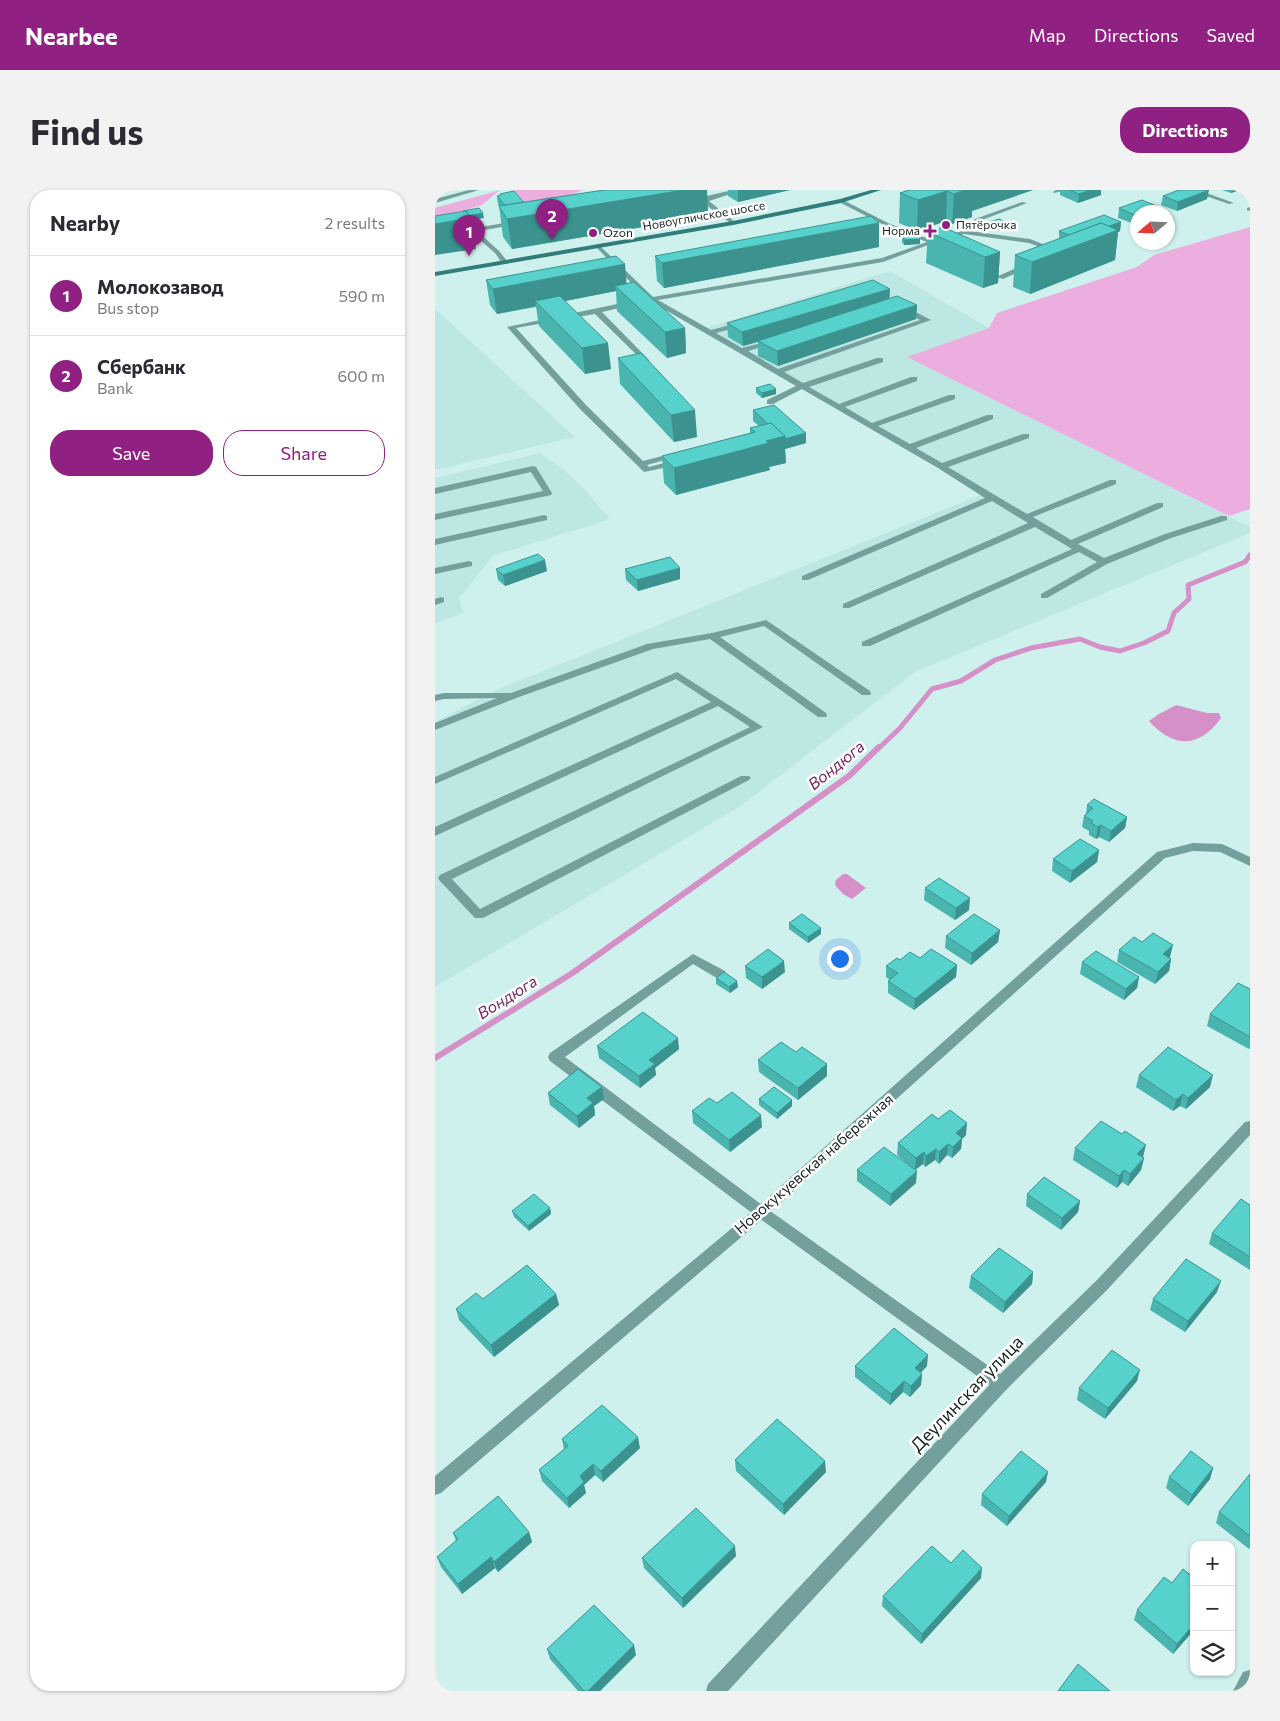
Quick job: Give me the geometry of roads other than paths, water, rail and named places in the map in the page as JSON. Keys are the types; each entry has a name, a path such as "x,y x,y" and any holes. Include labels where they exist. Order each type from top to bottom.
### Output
{"main road":[{"name":"Новоугличское шоссе","path":"435,274 733,223 841,201 878,190"}],"street":[{"path":"435,201 476,190"},
{"path":"686,200 704,200 740,190"},
{"path":"1191,190 1231,203"},
{"path":"704,200 733,223"},
{"path":"841,201 886,224 933,242"},
{"path":"690,456 647,470 583,407 511,327 651,299 883,260 964,232 977,220 1024,203"},
{"path":"435,237 520,222"},
{"path":"435,229 474,231 497,252 504,262"},
{"path":"964,232 1030,241 1062,254 1053,257"},
{"path":"598,246 651,299 1104,562"},
{"path":"1000,277 1035,264"},
{"path":"777,372 927,320 896,305"},
{"path":"597,311 646,362"},
{"path":"709,333 754,320"},
{"path":"741,351 786,338"},
{"path":"770,402 801,387 880,360"},
{"path":"837,407 914,379"},
{"path":"871,426 952,397"},
{"path":"908,448 990,417"},
{"path":"941,466 1026,436"},
{"path":"435,491 533,469 548,493 435,517"},
{"path":"1026,517 1113,482"},
{"path":"805,578 992,498"},
{"path":"866,644 1160,505"},
{"path":"435,542 544,518"},
{"path":"1044,596 1104,562 1168,536 1224,518"},
{"path":"846,606 1035,523"},
{"path":"435,571 469,564"},
{"path":"435,728 515,695 651,646 712,636 766,623 866,692"},
{"path":"712,636 822,716"},
{"path":"435,781 677,675 758,727 439,874 479,915 745,778"},
{"path":"435,698 444,696 515,695"},
{"path":"435,832 719,702"},
{"name":"Новокукуевская набережная","path":"435,1487 761,1212 1161,855 1193,847 1222,848 1250,862"},
{"path":"719,974 693,958 555,1057 761,1212 1001,1384"},
{"name":"Деулинская улица","path":"715,1691 1001,1384 1102,1285 1250,1126"},
{"path":"1242,1691 1250,1680"}],"waterway":[{"name":"Вондюга","path":"878,749 900,728 932,689 961,681 995,660 1031,648 1080,639 1100,647 1120,651 1144,643 1168,631 1174,613 1189,599 1188,585 1245,562 1250,555"},
{"name":"Вондюга","path":"435,1058 571,974 849,776 879,747"}],"place":[{"name":"Пятёрочка","path":"946,225"},
{"name":"Норма","path":"930,231"},
{"name":"Ozon","path":"593,233"},
{"name":"Сбербанк","path":"552,240"},
{"name":"Молокозавод","path":"469,256"}]}
